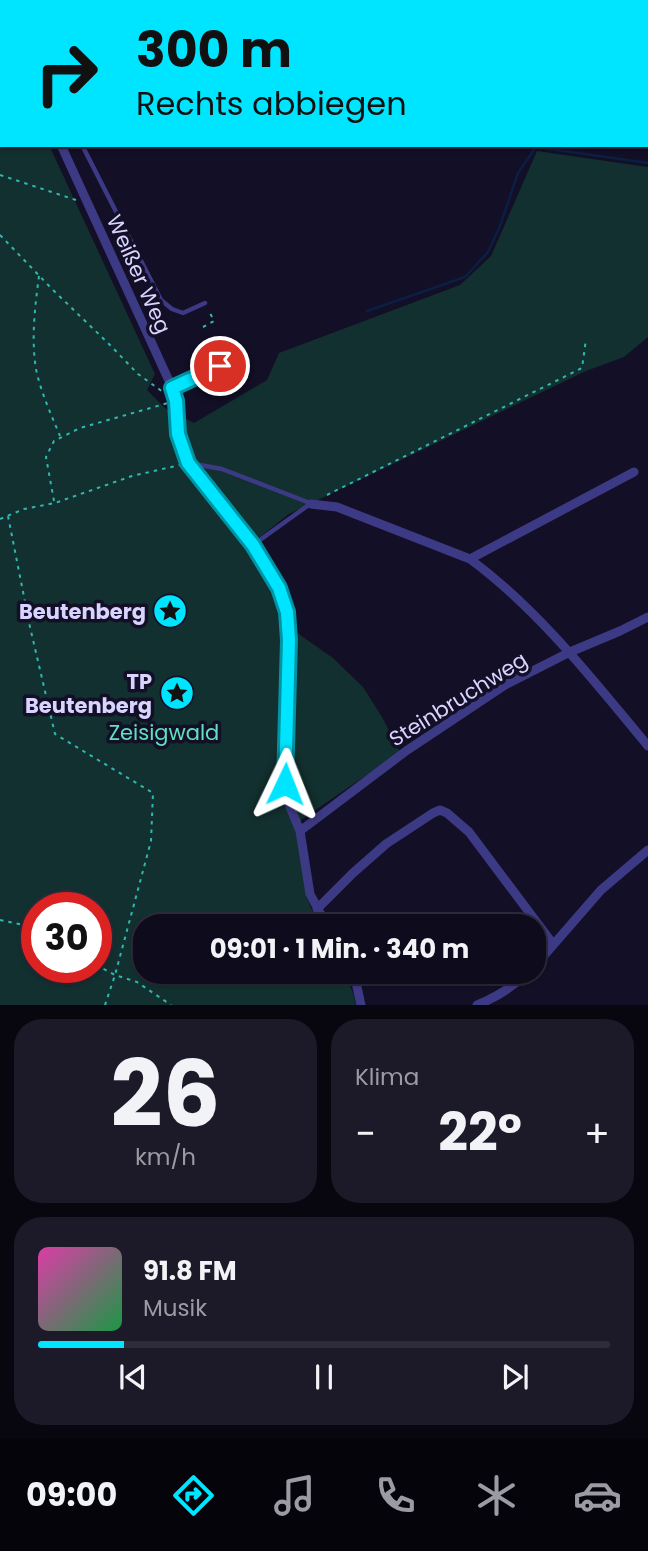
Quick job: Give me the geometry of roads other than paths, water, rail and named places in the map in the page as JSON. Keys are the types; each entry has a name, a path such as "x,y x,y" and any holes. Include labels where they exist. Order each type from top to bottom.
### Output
{"street":[{"name":"Weißer Weg","path":"62,147 172,388 176,401 178,434 188,463 253,545 279,588 287,612 289,654 285,784 288,802 300,831 310,894 320,914"},
{"path":"470,559 634,472"},
{"path":"311,504 337,507 470,559 524,606 570,652 648,746"},
{"name":"Steinbruchweg","path":"300,831 405,751 505,685 648,617"},
{"path":"317,909 386,844 440,810 469,832 553,944"},
{"path":"546,952 601,890 648,850"},
{"path":"356,984 361,1005"},
{"path":"477,1005 496,997 515,984"}],"lane":[{"path":"83,147 161,300 172,309 183,313 205,303"},
{"path":"172,388 231,361"},
{"path":"188,463 222,469 311,504"},
{"path":"253,545 311,504"}],"waterway":[{"path":"367,311 465,277 488,252 518,173 536,147 648,163"}],"place":[{"name":"Beutenberg","path":"170,611"},
{"name":"TP Beutenberg","path":"177,693"}],"park label":[{"name":"Zeisigwald","path":"164,732"}]}
